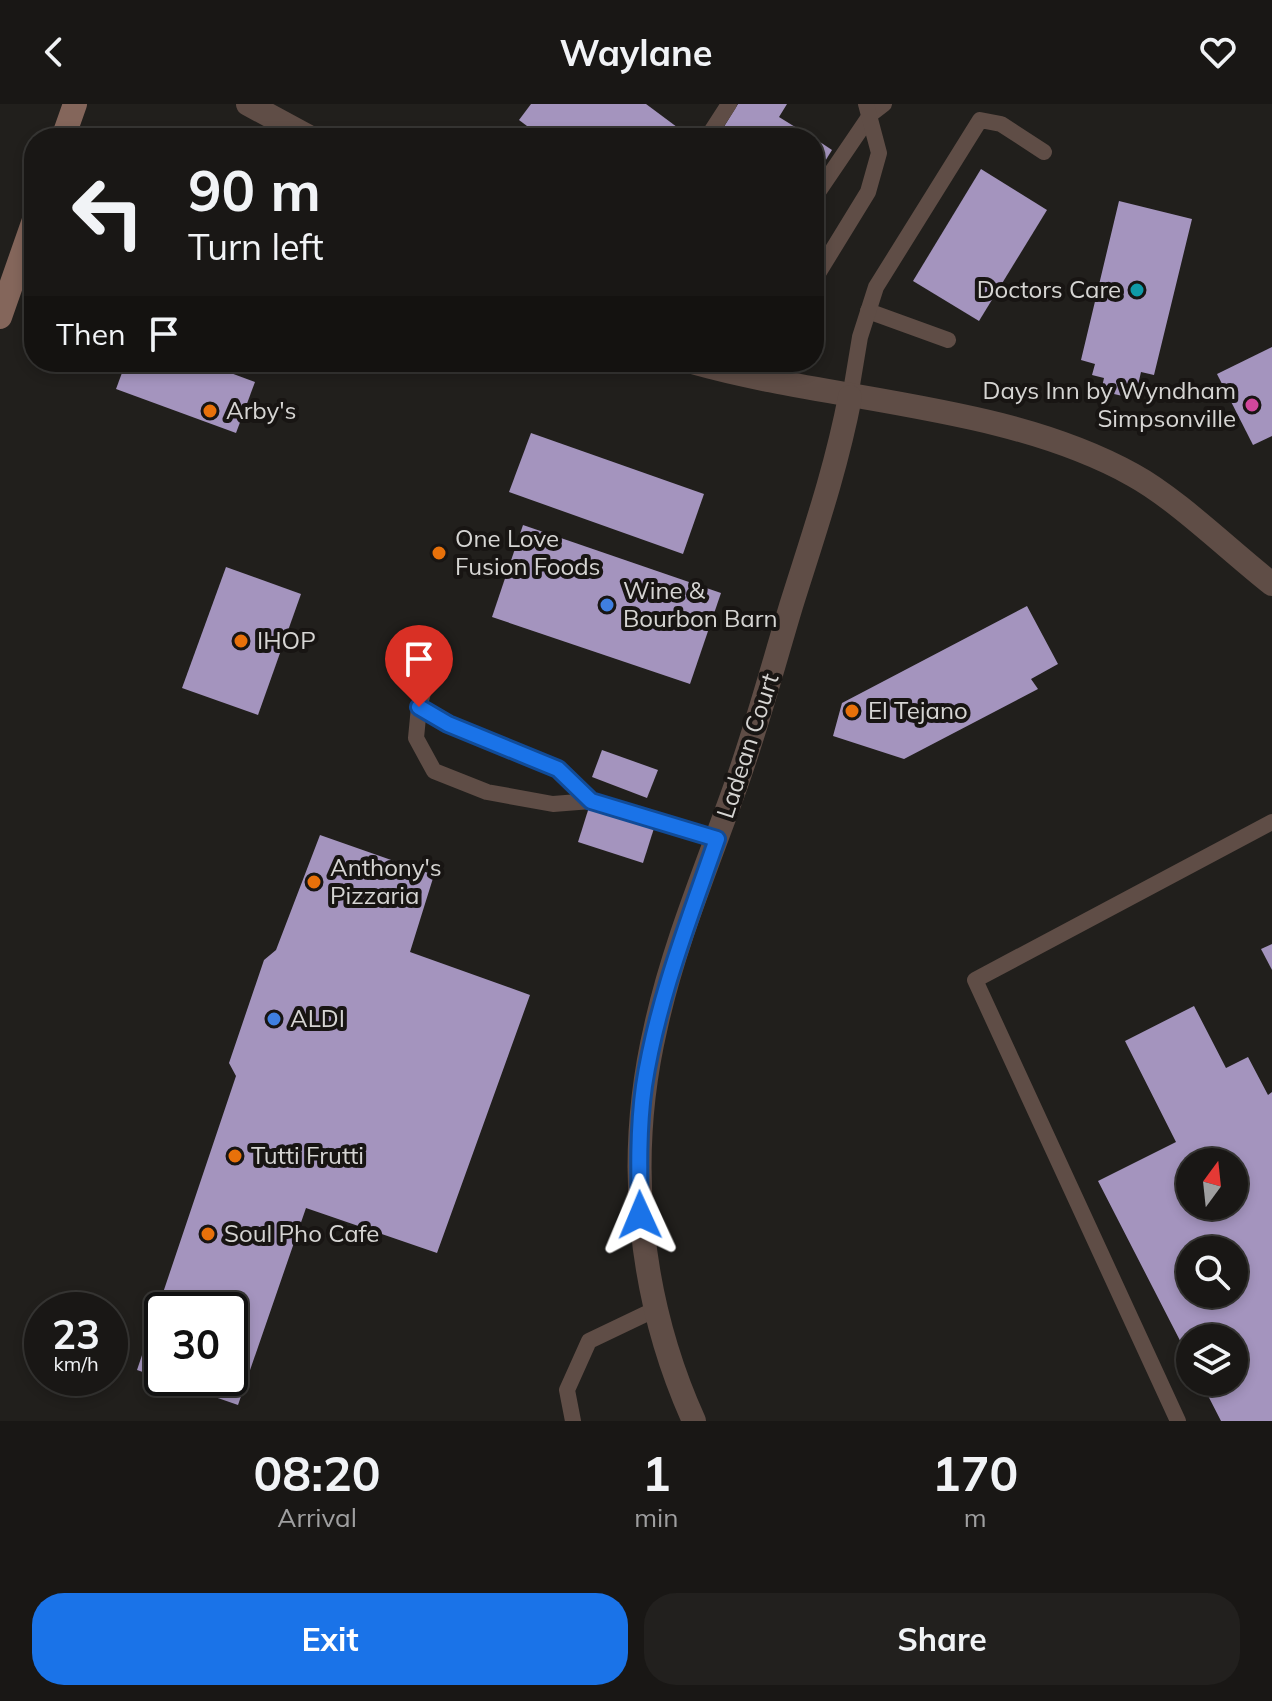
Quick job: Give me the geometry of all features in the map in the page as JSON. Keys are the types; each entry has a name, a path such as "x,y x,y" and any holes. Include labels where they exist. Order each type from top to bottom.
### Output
{"main road":[{"path":"67,128 75,104"},
{"path":"0,317 24,249"}],"street":[{"path":"248,104 292,128"},
{"path":"762,372 850,397 1011,427 1073,447 1147,484 1272,584"},
{"name":"Ladean Court","path":"694,1421 665,1344 640,1215 638,1151 644,1088 670,974 717,839 836,468 850,397"}],"lane":[{"path":"713,128 729,104"},
{"path":"824,183 874,107"},
{"path":"824,264 868,192 879,153 874,107"},
{"path":"850,397 860,337 876,287 980,120 1001,124 1044,152"},
{"path":"868,311 948,340"},
{"path":"437,643 419,707 416,738 434,771 487,792 553,804 591,801 717,839"},
{"path":"419,707 448,724 558,769 591,801"},
{"path":"1178,1421 975,980 1272,822"},
{"path":"573,1421 567,1390 589,1341 656,1309"}],"building":[{"path":"531,104 646,104 678,128 530,128 519,120"},
{"path":"738,104 787,104 779,117 797,128 723,128"},
{"path":"824,145 832,150 824,163"},
{"path":"981,169 1047,210 979,321 913,281"},
{"name":"Doctors Care","path":"1119,201 1192,219 1154,375 1141,372 1138,385 1130,384 1127,397 1101,391 1104,378 1092,375 1095,364 1081,360"},
{"name":"Days Inn by Wyndham Simpsonville","path":"1272,347 1272,436 1253,445 1217,374"},
{"name":"Arby's","path":"122,372 228,372 255,382 236,433 116,389"},
{"path":"531,433 704,494 683,554 509,492"},
{"name":"Wine & Bourbon Barn","path":"523,525 721,593 690,684 492,617"},
{"name":"IHOP","path":"226,567 301,594 258,715 182,688"},
{"path":"1027,606 1058,664 1031,679 1038,689 904,759 833,736 842,703"},
{"path":"602,750 658,770 647,798 592,777"},
{"path":"590,804 655,825 643,863 578,842"},
{"path":"320,835 434,875 410,952 530,995 437,1253 306,1208 248,1376 248,1292 163,1292 236,1076 229,1063 264,960 276,950"},
{"path":"1272,944 1272,970 1261,949"},
{"path":"1194,1006 1226,1068 1248,1057 1268,1095 1272,1092 1272,1421 1221,1421 1208,1396 1248,1396 1248,1324 1176,1324 1176,1333 1098,1181 1176,1142 1125,1041"},
{"path":"144,1349 144,1372 137,1370"},
{"path":"212,1396 241,1396 238,1405"}],"place":[{"name":"Doctors Care","path":"1137,290"},
{"name":"Days Inn by Wyndham Simpsonville","path":"1252,405"},
{"name":"Arby's","path":"210,411"},
{"name":"One Love Fusion Foods","path":"439,553"},
{"name":"Wine & Bourbon Barn","path":"607,605"},
{"name":"IHOP","path":"241,641"},
{"name":"El Tejano","path":"852,711"},
{"name":"Anthony's Pizzaria","path":"314,882"},
{"name":"ALDI","path":"274,1019"},
{"name":"Tutti Frutti","path":"235,1156"},
{"name":"Soul Pho Cafe","path":"208,1234"}],"route":[{"path":"419,707 448,724 558,769 591,801 717,839 656,1024 644,1088 638,1151 640,1215"}]}
